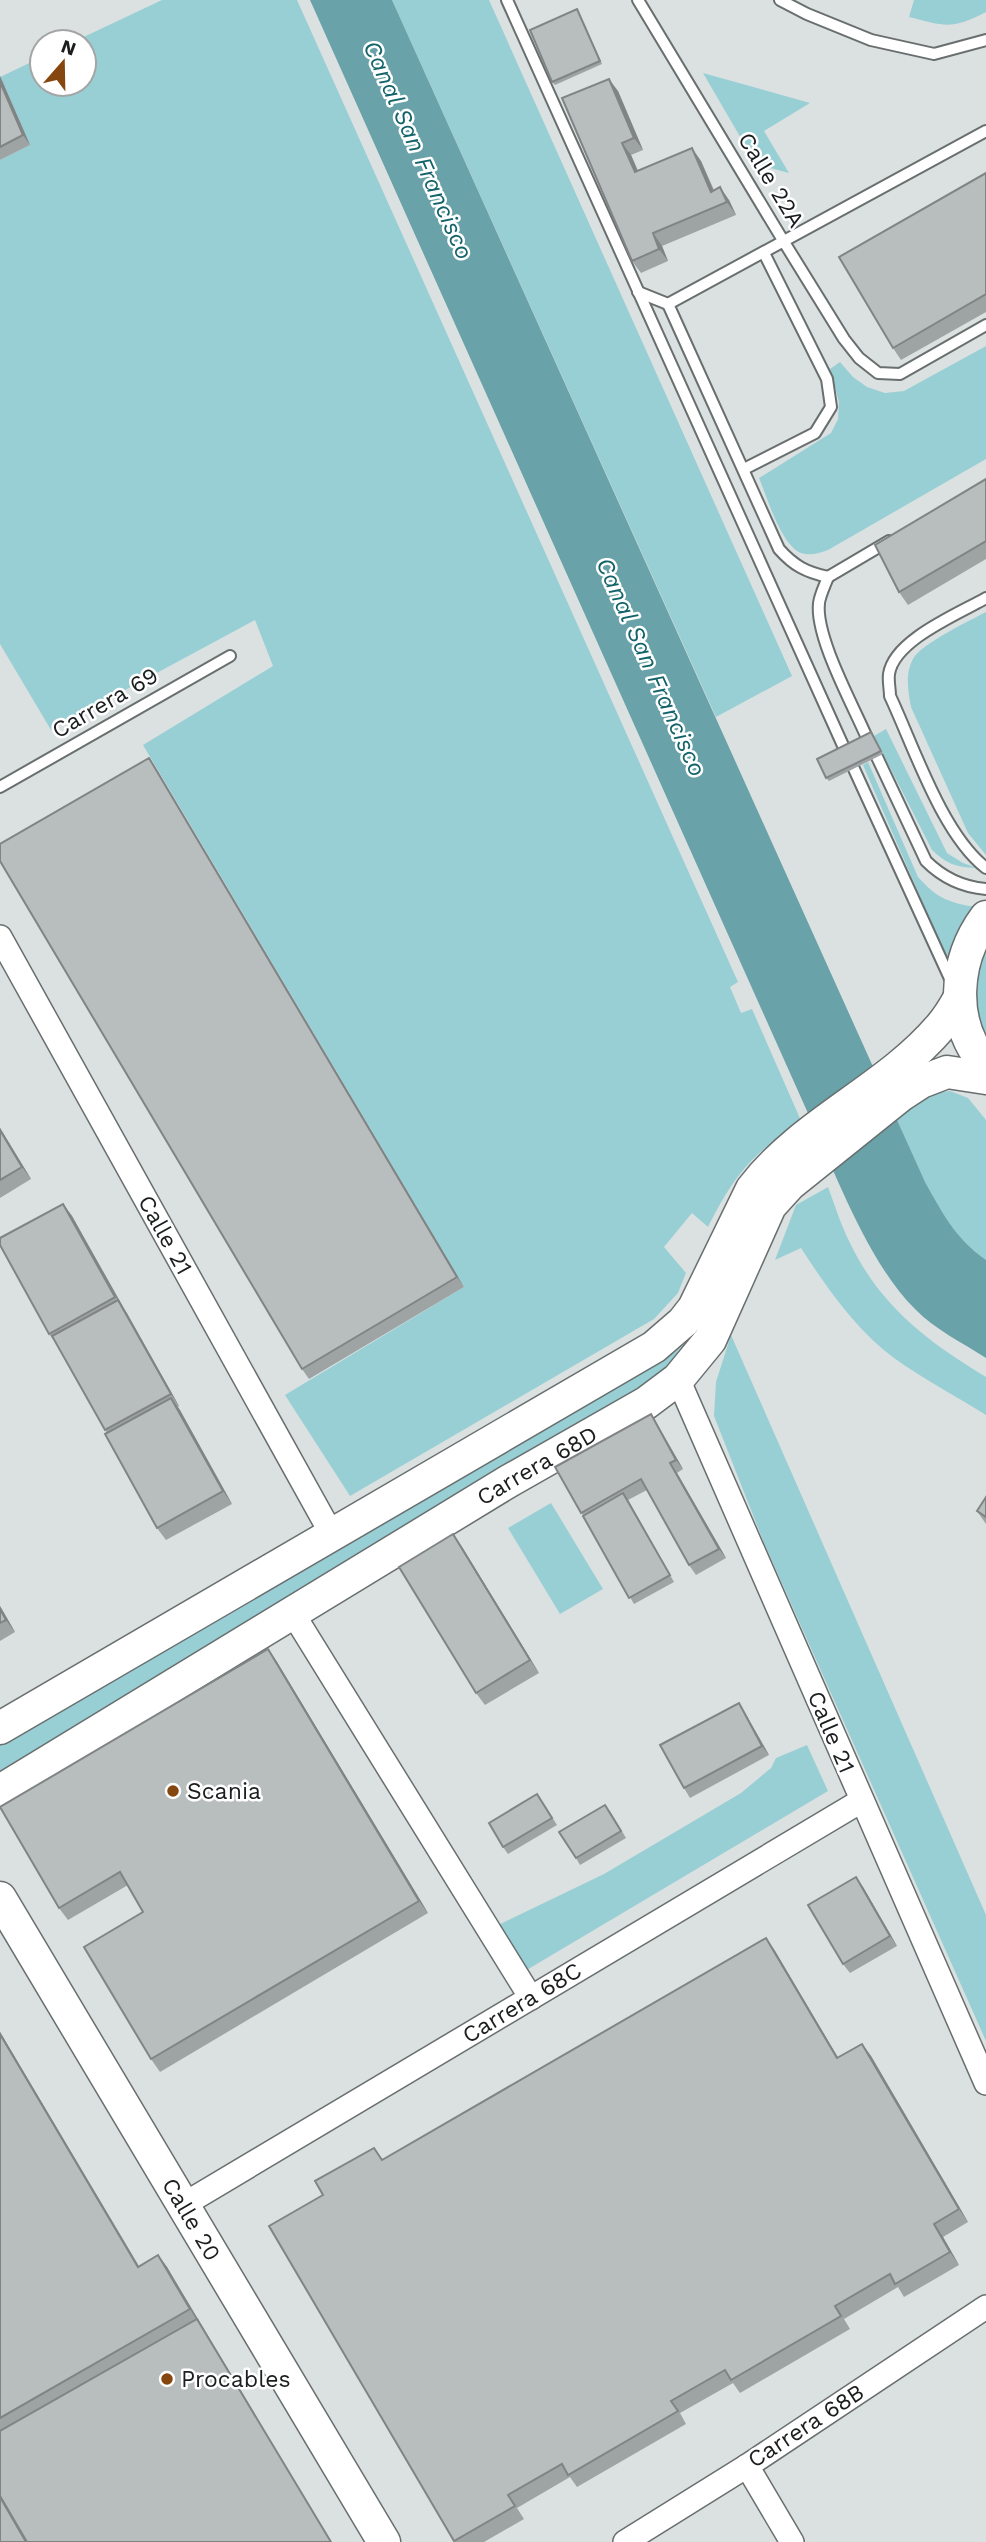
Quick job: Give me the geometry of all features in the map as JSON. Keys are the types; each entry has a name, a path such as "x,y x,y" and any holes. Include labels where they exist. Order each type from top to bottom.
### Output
{"main road":[{"path":"986,917 967,949 961,972 960,999 966,1030 986,1065"},
{"name":"Carrera 68D","path":"0,1728 654,1347 683,1322 694,1308 752,1189 765,1172 807,1151 894,1085 960,999"},
{"name":"Carrera 68D","path":"894,1085 947,1072 986,1078"},
{"name":"Carrera 68D","path":"0,1791 509,1481 646,1403 678,1380 710,1340 770,1206 807,1151"},
{"name":"Calle 20","path":"0,1898 384,2542"}],"street":[{"name":"Calle 21","path":"0,937 331,1533"},
{"name":"Calle 21","path":"678,1380 986,2083"},
{"path":"292,1612 531,1998"},
{"name":"Carrera 68C","path":"183,2205 862,1801"},
{"name":"Carrera 68B","path":"625,2542 747,2466 986,2307"},
{"path":"747,2466 792,2542"}],"lane":[{"path":"507,0 845,750"},
{"name":"Calle 22A","path":"638,0 784,242 844,339 859,358 878,373 900,374 986,325"},
{"path":"780,0 871,40 934,54 986,40"},
{"path":"668,304 986,131"},
{"path":"744,469 815,433 831,407 827,379 764,253"},
{"path":"638,292 668,304 779,549 792,564 828,577"},
{"path":"867,738 823,637 819,601 828,577 895,537"},
{"path":"986,598 917,637 898,654 889,673 890,696 949,824 971,856 986,868"},
{"name":"Carrera 69","path":"0,787 230,656"},
{"path":"877,757 926,862 939,875 957,883 986,889"},
{"path":"853,769 960,999"}],"shaded area":[{"path":"162,0 297,0 738,982 730,987 741,1013 752,1009 802,1123 770,1144 746,1167 727,1193 708,1227 692,1213 664,1247 686,1273 678,1293 654,1319 350,1496 285,1395 464,1287 143,745 273,666 255,620 51,730 0,644 0,160 30,145 0,77 28,64 28,98 98,98 98,30"},
{"path":"392,0 489,0 792,676 716,717"},
{"path":"914,0 986,0 986,12 965,22 940,24 909,17"},
{"path":"703,73 810,103 764,131 789,173 756,164"},
{"path":"986,346 986,459 828,550 808,554 794,548 781,531 759,478 831,433 838,419 839,402 830,369 840,362 853,377 867,387 885,393 904,391"},
{"path":"986,612 986,855 968,833 911,707 908,683 910,664 918,653 946,633"},
{"path":"886,729 947,853 977,868 952,864 932,850 874,736"},
{"path":"868,762 918,877 943,898 975,907 948,961 863,765"},
{"path":"986,942 986,1041 977,1013 974,991"},
{"path":"950,1091 968,1098 986,1120 986,1260 955,1231 943,1214 922,1177 896,1118 924,1095"},
{"path":"828,1187 850,1243 876,1286 925,1336 986,1377 986,1415 916,1373 880,1347 843,1308 801,1248 775,1260 796,1205"},
{"path":"703,1327 663,1376 398,1530 0,1772 0,1745 677,1351"},
{"path":"731,1335 986,1915 986,2041 764,1543 714,1416 716,1382"},
{"path":"551,1503 603,1589 560,1614 508,1528"},
{"path":"807,1745 828,1791 525,1971 496,1926 604,1874 741,1793 771,1768 776,1758"}],"water":[{"name":"Canal San Francisco","path":"310,0 392,0 925,1182 958,1234 986,1260 986,1358 940,1329 915,1309 882,1267 854,1216"}],"building":[{"path":"577,9 600,61 552,82 530,30"},
{"path":"609,79 634,138 622,143 635,172 692,148 711,192 720,187 727,202 653,233 659,249 632,261 562,98"},
{"path":"0,82 23,135 0,147"},
{"path":"986,173 986,294 893,348 839,257"},
{"path":"986,479 986,541 899,592 875,545"},
{"path":"871,732 881,751 826,778 817,759"},
{"path":"149,758 457,1277 302,1369 0,861 0,844"},
{"path":"0,1130 22,1167 0,1180"},
{"path":"63,1204 115,1297 49,1334 0,1245 0,1238"},
{"path":"118,1300 171,1394 105,1430 52,1336"},
{"path":"171,1398 223,1491 157,1528 105,1434"},
{"path":"651,1414 676,1460 670,1463 719,1549 689,1565 641,1479 581,1513 555,1467"},
{"path":"623,1493 670,1575 629,1598 583,1516"},
{"path":"986,1497 986,1517 977,1511"},
{"path":"453,1534 530,1660 476,1693 399,1567"},
{"path":"0,1609 6,1620 0,1623"},
{"path":"268,1649 419,1901 151,2059 84,1947 143,1912 120,1872 59,1908 0,1807"},
{"path":"739,1703 762,1746 684,1788 660,1745"},
{"path":"537,1794 552,1818 503,1847 489,1823"},
{"path":"605,1805 621,1831 576,1858 559,1832"},
{"path":"856,1877 890,1936 843,1964 808,1905"},
{"path":"766,1938 837,2058 862,2044 959,2209 934,2224 950,2252 895,2284 890,2274 835,2306 841,2316 731,2380 725,2370 671,2401 678,2411 568,2475 562,2464 508,2495 515,2506 454,2541 269,2226 323,2195 315,2181 374,2148 382,2160"},
{"path":"0,2034 138,2267 158,2255 190,2309 0,2418"},
{"name":"Procables","path":"197,2319 331,2542 27,2542 0,2496 0,2431"},
{"path":"0,2497 26,2542 0,2542"}],"place":[{"name":"Scania","path":"173,1791"},
{"name":"Procables","path":"167,2379"}]}
